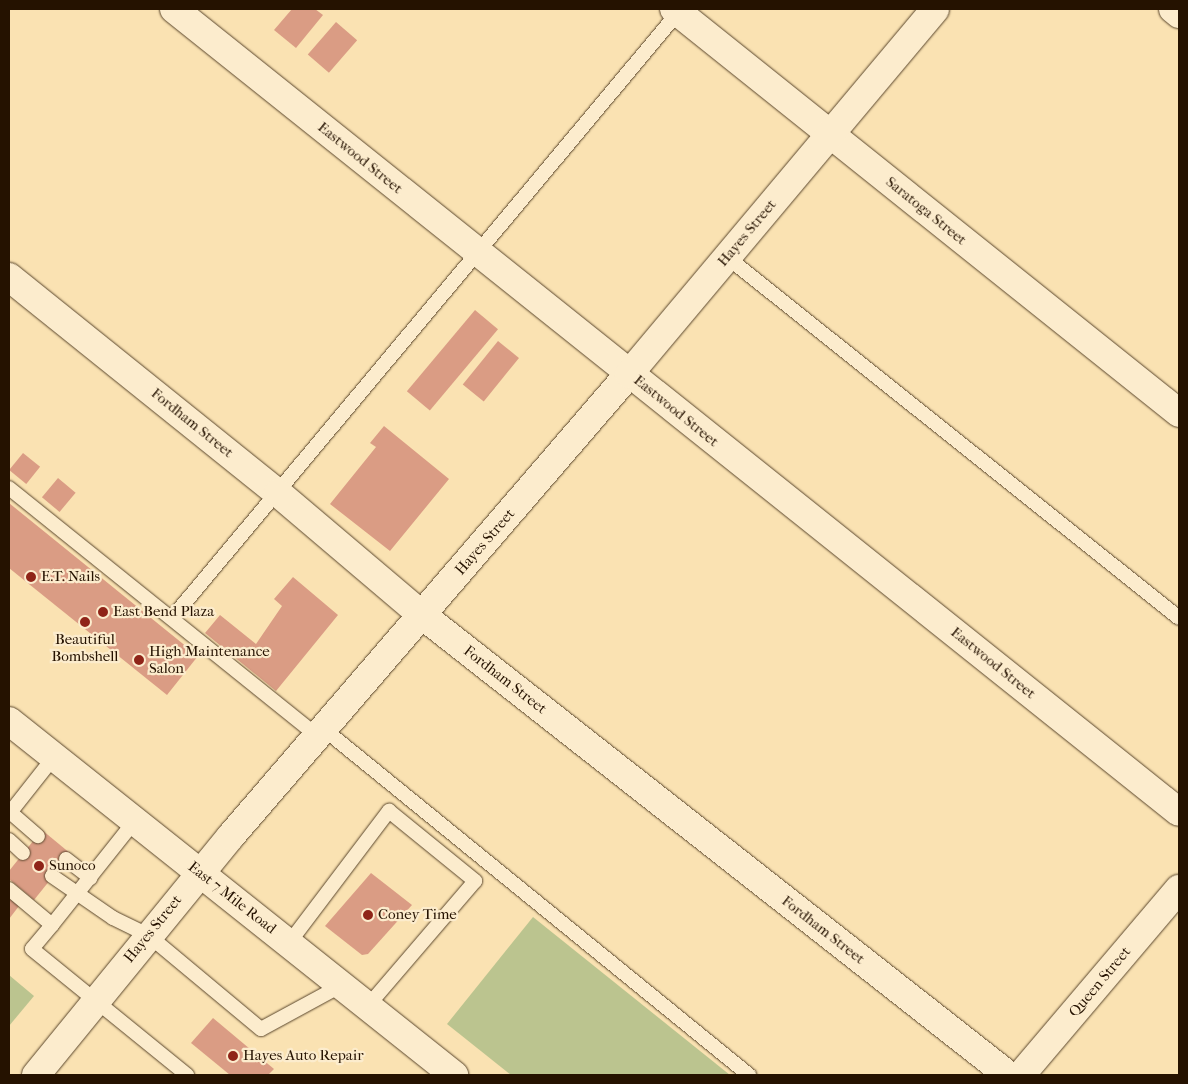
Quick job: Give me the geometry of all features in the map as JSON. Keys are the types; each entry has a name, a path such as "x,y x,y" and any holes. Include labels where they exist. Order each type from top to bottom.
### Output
{"street":[{"name":"Eastwood Street","path":"174,9 1179,812"},
{"name":"Hayes Street","path":"36,1075 200,873 322,734 629,374 935,9"},
{"path":"1173,9 1179,14"},
{"name":"Saratoga Street","path":"678,10 1179,413"},
{"name":"Fordham Street","path":"9,277 278,493 422,615 1008,1075"},
{"name":"East 7 Mile Road","path":"9,721 454,1075"},
{"name":"Queen Street","path":"1022,1075 1179,889"}],"lane":[{"path":"172,618 278,493 678,10"},
{"path":"727,257 1179,618"},
{"path":"9,488 322,734 749,1075"},
{"path":"38,836 9,813 54,757"},
{"path":"289,943 389,811 475,881 368,1006"},
{"path":"134,822 32,950 187,1075"},
{"path":"9,840 23,853"},
{"path":"66,859 90,878"},
{"path":"52,876 77,894 148,935 261,1029 342,985"},
{"path":"9,889 52,924"}],"green space":[{"path":"533,917 730,1075 511,1075 447,1024"},
{"path":"9,975 34,996 9,1026"}],"building":[{"path":"292,9 315,9 323,15 296,48 274,30"},
{"path":"336,22 357,40 329,73 308,54"},
{"path":"475,310 498,329 430,410 407,391"},
{"path":"498,341 519,358 484,402 463,385"},
{"path":"384,426 449,479 390,551 330,504 376,447 370,443"},
{"path":"23,453 40,467 26,484 9,470"},
{"path":"58,478 76,493 60,512 42,497"},
{"name":"East Bend Plaza","path":"9,503 198,656 167,695 9,568"},
{"path":"293,577 338,615 276,691 205,633 220,615 256,644 282,606 274,599"},
{"path":"42,830 71,854 34,900 9,879 9,871"},
{"name":"Coney Time","path":"371,873 412,905 368,954 362,955 325,926"},
{"path":"9,898 19,906 9,919"},
{"name":"Hayes Auto Repair","path":"213,1018 274,1069 268,1075 230,1075 191,1043"}],"place":[{"name":"E.T. Nails","path":"31,577"},
{"name":"East Bend Plaza","path":"103,612"},
{"name":"Beautiful Bombshell","path":"85,622"},
{"name":"High Maintenance Salon","path":"139,660"},
{"name":"Sunoco","path":"39,866"},
{"name":"Coney Time","path":"368,915"},
{"name":"Hayes Auto Repair","path":"233,1056"}]}
